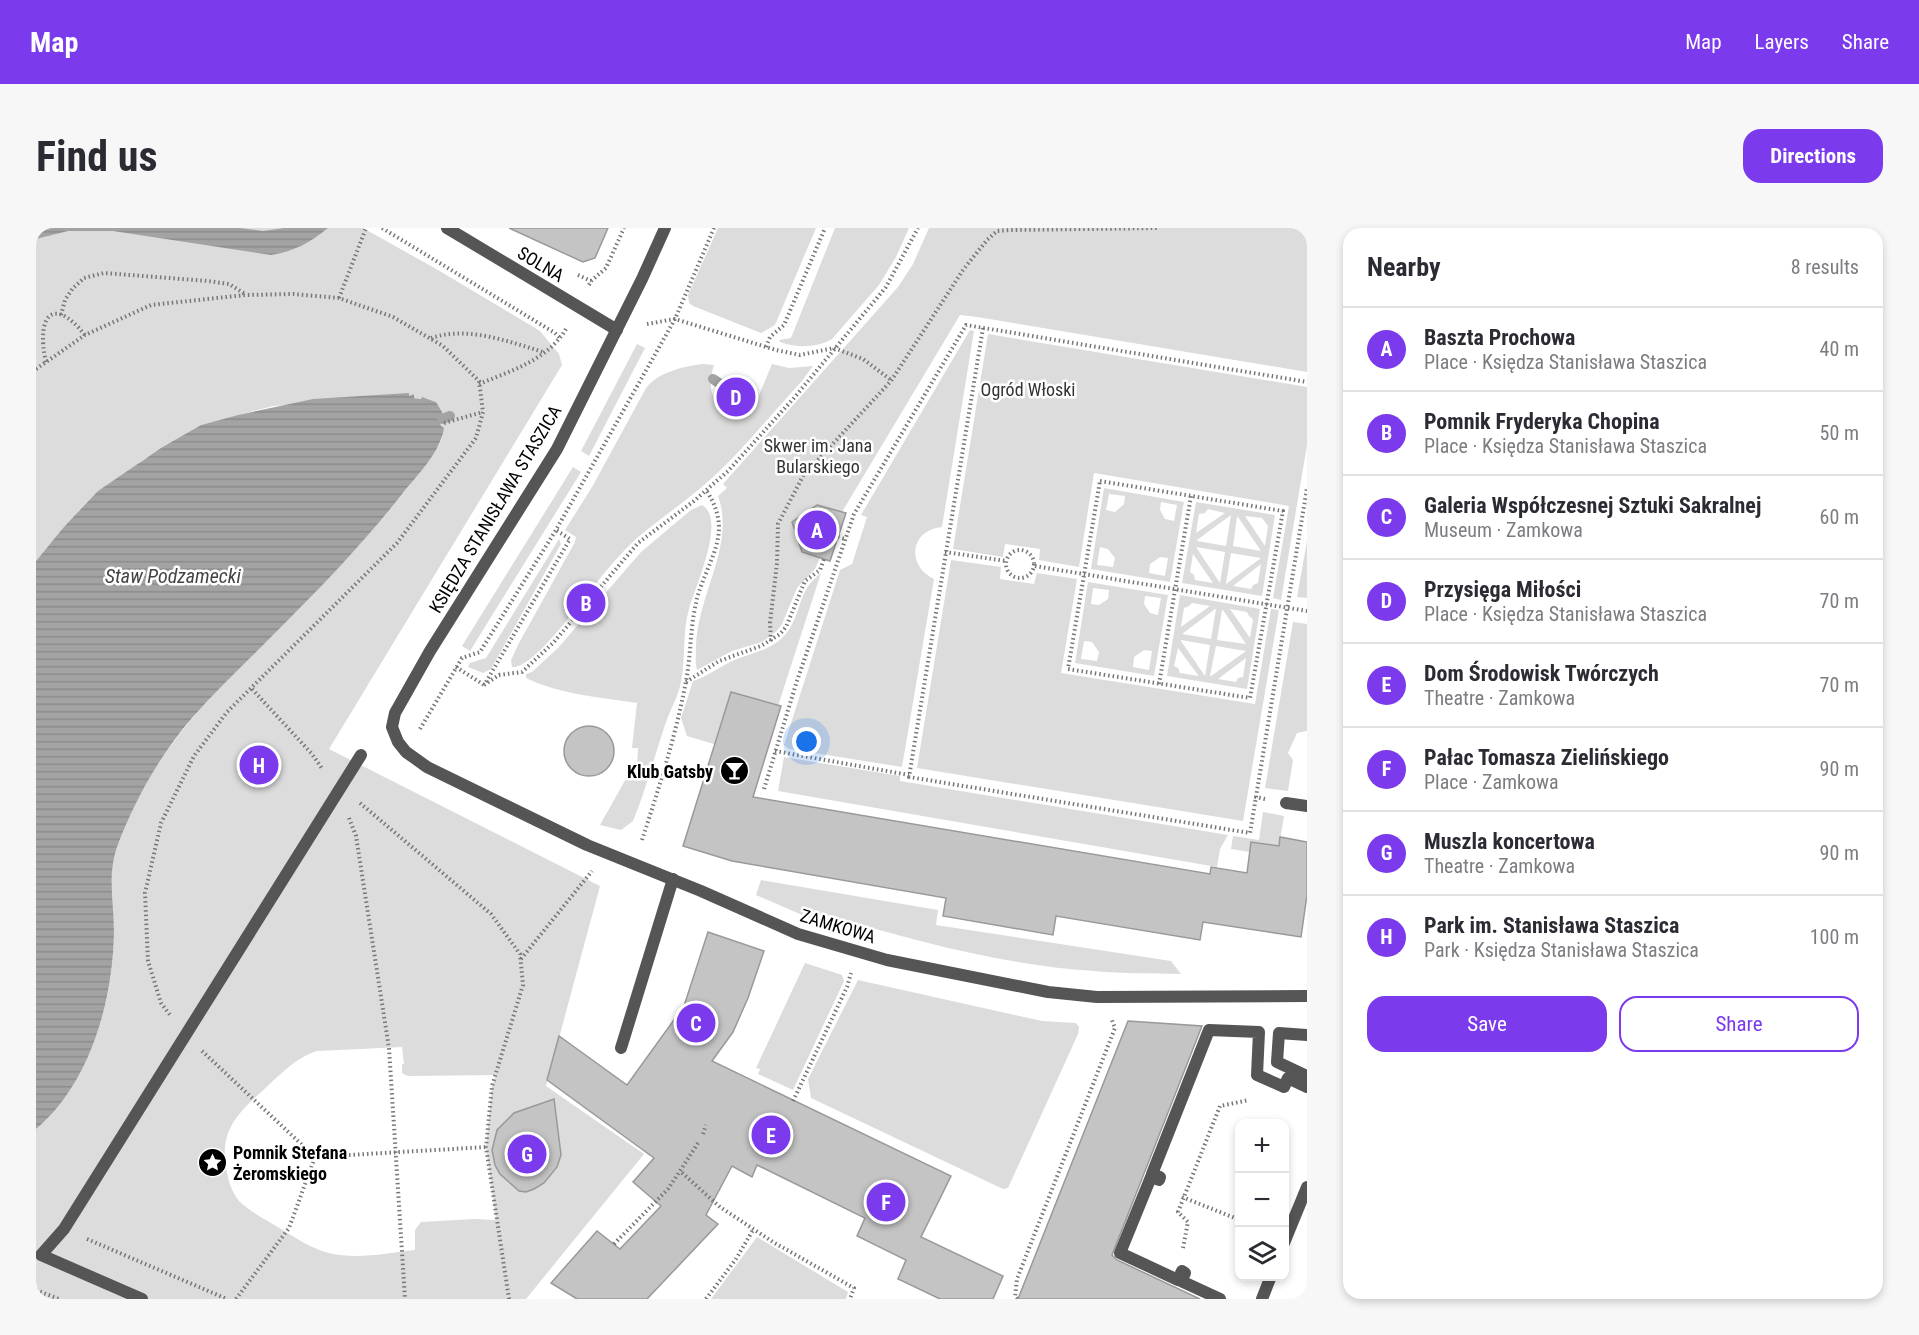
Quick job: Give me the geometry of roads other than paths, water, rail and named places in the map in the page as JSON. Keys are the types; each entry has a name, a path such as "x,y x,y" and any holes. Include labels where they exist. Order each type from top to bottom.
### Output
{"street":[{"name":"SOLNA","path":"447,228 617,330"},
{"name":"KSIĘDZA STANISŁAWA STASZICA","path":"402,747 392,727 395,713 430,651 557,449 665,228"},
{"name":"ZAMKOWA","path":"402,747 427,767 587,844 798,934 830,945 899,963 1048,992 1097,997 1307,996"},
{"path":"142,1299 41,1255 64,1229 361,755"},
{"path":"1286,803 1307,806"},
{"path":"621,1047 673,879"},
{"path":"1220,1299 1181,1281 1185,1273 1182,1271 1178,1280 1120,1253 1151,1177 1159,1180 1160,1178 1152,1174 1209,1030 1259,1032 1257,1075 1284,1087 1288,1078 1307,1087"},
{"path":"1307,1035 1279,1033 1277,1062 1307,1076"},
{"path":"1289,1231 1307,1187"},
{"path":"1262,1299 1269,1281"}],"water":[{"path":"36,228 240,228 263,231 284,228 328,228 301,246 271,255 113,231 68,231 36,239"},
{"name":"Staw Podzamecki","path":"409,393 409,396 414,394 414,398 421,399 422,397 436,402 442,412 442,419 439,420 444,428 433,454 350,555 180,732 140,796 117,847 112,868 113,958 109,986 95,1040 71,1089 36,1129 36,561 98,491 161,448 201,425 313,399"}],"waterway":[{"path":"713,379 725,387"},
{"path":"442,419 450,416"}],"place":[{"name":"Przysięga Miłości","path":"736,397"},
{"name":"Baszta Prochowa","path":"817,530"},
{"name":"Pomnik Fryderyka Chopina","path":"586,603"},
{"name":"Park im. Stanisława Staszica","path":"259,765"},
{"name":"Klub Gatsby","path":"734,771"},
{"name":"Galeria Współczesnej Sztuki Sakralnej","path":"696,1023"},
{"name":"Dom Środowisk Twórczych","path":"771,1135"},
{"name":"Muszla koncertowa","path":"527,1154"},
{"name":"Pomnik Stefana Żeromskiego","path":"212,1162"},
{"name":"Pałac Tomasza Zielińskiego","path":"886,1202"}],"park label":[{"name":"Ogród Włoski","path":"1028,389"},
{"name":"Skwer im. Jana Bularskiego","path":"818,455"}]}
